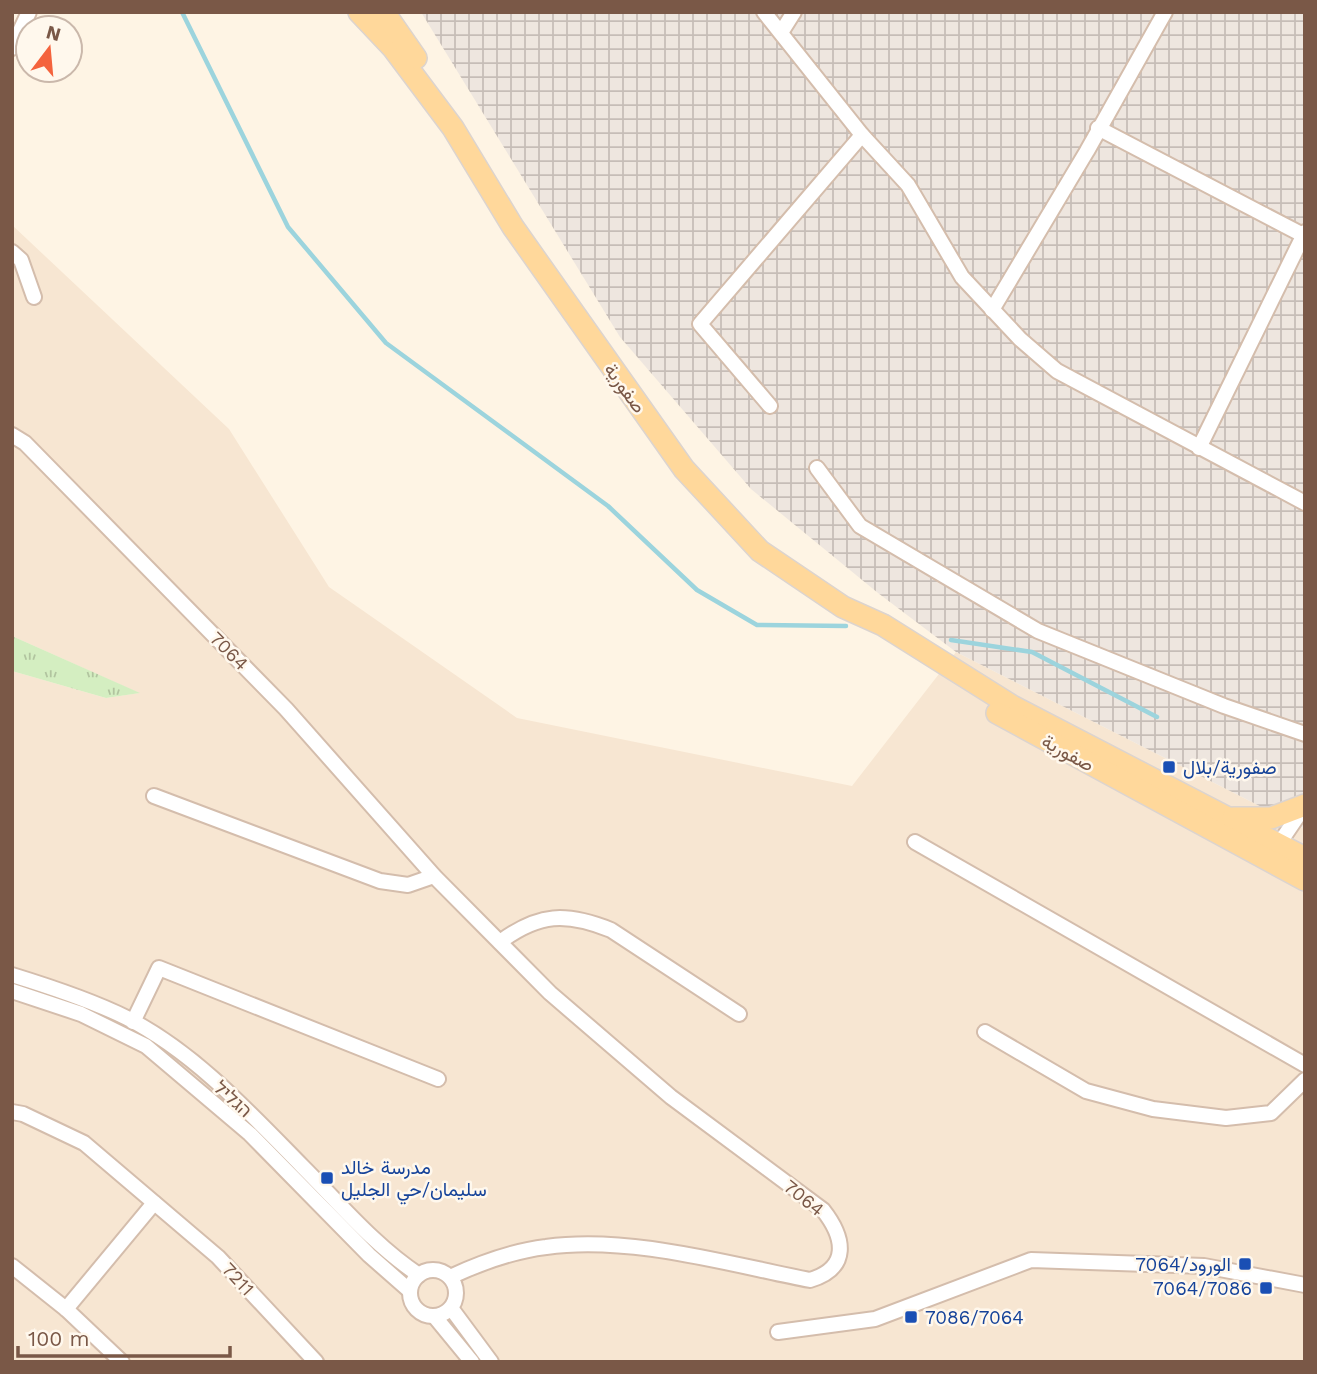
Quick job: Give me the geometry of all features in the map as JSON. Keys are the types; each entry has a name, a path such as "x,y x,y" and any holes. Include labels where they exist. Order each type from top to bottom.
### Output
{"main road":[{"path":"359,12 405,63 453,128"},
{"path":"384,12 415,55 453,128"},
{"name":"صفورية","path":"453,128 521,238 684,469 760,551 843,607 883,625 1012,706 1228,818 1305,880"},
{"name":"صفورية","path":"843,607 870,633 1005,718 1273,853 1305,858"},
{"path":"1228,818 1272,818 1305,805"},
{"path":"1305,813 1305,829"}],"street":[{"path":"12,48 29,12"},
{"path":"764,12 782,31 862,135 908,185 962,276 992,310 1057,371 1305,503"},
{"path":"782,31 794,12"},
{"path":"992,310 1165,12"},
{"path":"1098,128 1304,234 1199,448"},
{"path":"770,406 700,324 862,135"},
{"path":"12,252 26,270 34,297"},
{"name":"7064","path":"12,435 25,443 286,709 434,876 550,993 671,1097 823,1210 837,1228 841,1243 838,1259 827,1275 810,1280 686,1256 582,1244 546,1247 501,1257 450,1277"},
{"path":"817,468 859,526 1038,631 1224,706 1305,734"},
{"path":"154,796 380,881 408,885 434,876"},
{"path":"1273,853 1305,805"},
{"path":"915,842 1305,1065"},
{"path":"499,942 515,930 553,918 573,917 590,922 611,930 739,1014"},
{"path":"133,1022 159,968 438,1079"},
{"name":"הגליל","path":"12,975 86,1000 133,1022 193,1063 260,1123 380,1244 419,1275"},
{"name":"הגליל","path":"12,990 81,1014 146,1046 250,1134 369,1255 410,1291"},
{"path":"985,1032 1086,1091 1153,1109 1226,1118 1271,1113 1305,1080"},
{"name":"7211","path":"12,1112 84,1143 218,1257 316,1362"},
{"path":"66,1309 154,1203"},
{"path":"778,1332 875,1319 1031,1260 1204,1266 1305,1285"},
{"path":"12,1266 66,1309 122,1362"},
{"path":"435,1317 452,1308 457,1290 450,1277 440,1271 430,1270 419,1275 410,1291 412,1305 418,1312 435,1317 472,1362"},
{"path":"452,1308 491,1362"}],"shaded area":[{"path":"421,12 1305,12 1305,829 956,652 878,593 751,489 620,337"},
{"path":"12,225 229,429 329,587 517,718 852,786 956,652 1305,829 1305,1362 12,1362 12,671 106,698 139,693 12,636"}],"green space":[{"path":"12,636 140,693 106,698 12,671"}],"waterway":[{"path":"182,12 288,227 386,343 608,506 697,590 757,625 846,626"},
{"path":"951,640 1032,652 1157,717"}],"place":[{"name":"صفورية/بلال","path":"1169,767"},
{"name":"مدرسة خالد سليمان/حي الجليل","path":"327,1178"},
{"name":"الورود/7064","path":"1245,1264"},
{"name":"7064/7086","path":"1266,1288"},
{"name":"7086/7064","path":"911,1317"}]}
